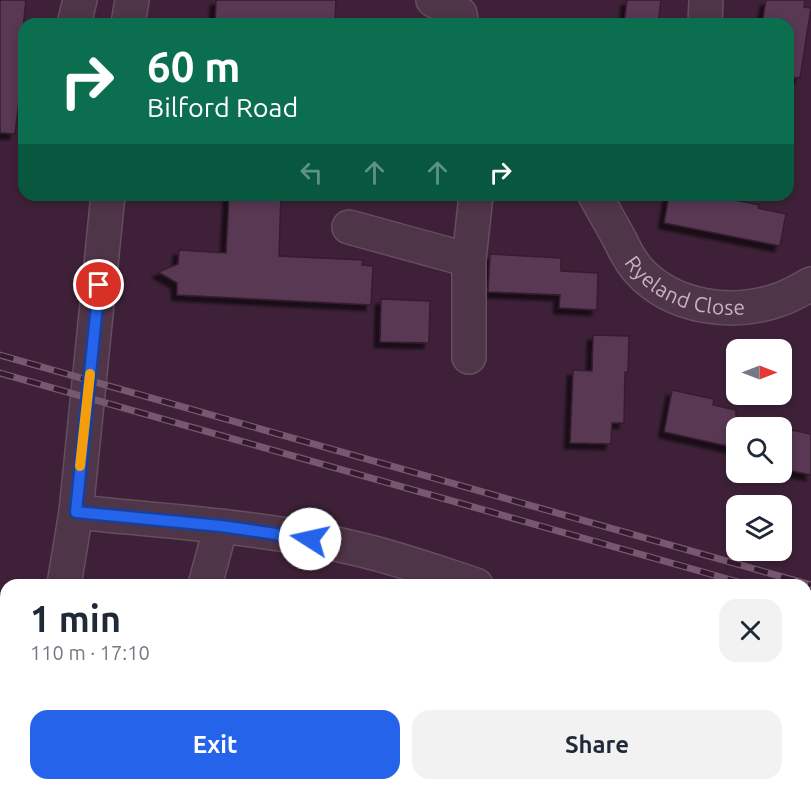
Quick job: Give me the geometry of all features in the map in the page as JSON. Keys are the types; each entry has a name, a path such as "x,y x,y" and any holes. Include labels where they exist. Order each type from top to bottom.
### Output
{"street":[{"path":"76,18 80,0"},
{"path":"129,18 132,0"},
{"path":"433,0 460,14 461,18"},
{"path":"705,18 706,0"},
{"path":"65,579 76,512 107,201"},
{"path":"469,357 469,260 475,201"},
{"name":"Ryeland Close","path":"598,201 628,256 640,272 660,288 680,298 723,309 753,307 779,300 811,284"},
{"path":"349,226 469,260"},
{"path":"76,512 221,526 292,536 363,550 457,579"},
{"path":"207,579 221,526"}],"building":[{"path":"0,0 26,0 24,18 18,18 18,109 15,134 0,133"},
{"path":"216,0 336,0 335,18 215,18"},
{"path":"627,0 661,0 659,18 625,18"},
{"path":"766,0 805,0 804,7 811,8 800,78 794,78 794,18 763,18"},
{"path":"229,201 281,201 279,256 363,260 362,265 373,266 371,305 177,295 177,283 158,272 178,264 179,250 226,253"},
{"path":"668,201 740,201 759,205 758,208 786,214 780,246 664,223"},
{"path":"490,254 561,258 561,271 598,273 597,310 559,308 560,295 488,292"},
{"path":"381,299 430,301 429,343 380,342"},
{"path":"593,335 629,336 628,372 625,372 624,423 612,423 611,444 570,443 573,370 592,371"},
{"path":"672,390 714,399 713,405 736,410 736,417 726,417 726,446 664,432"},
{"path":"792,430 811,434 811,475 792,471"}],"railway":[{"path":"0,355 790,579"},
{"path":"0,373 728,579"}],"slow traffic":[{"path":"80,466 90,374"}],"route":[{"path":"99,285 76,512 221,526 310,539"}]}
